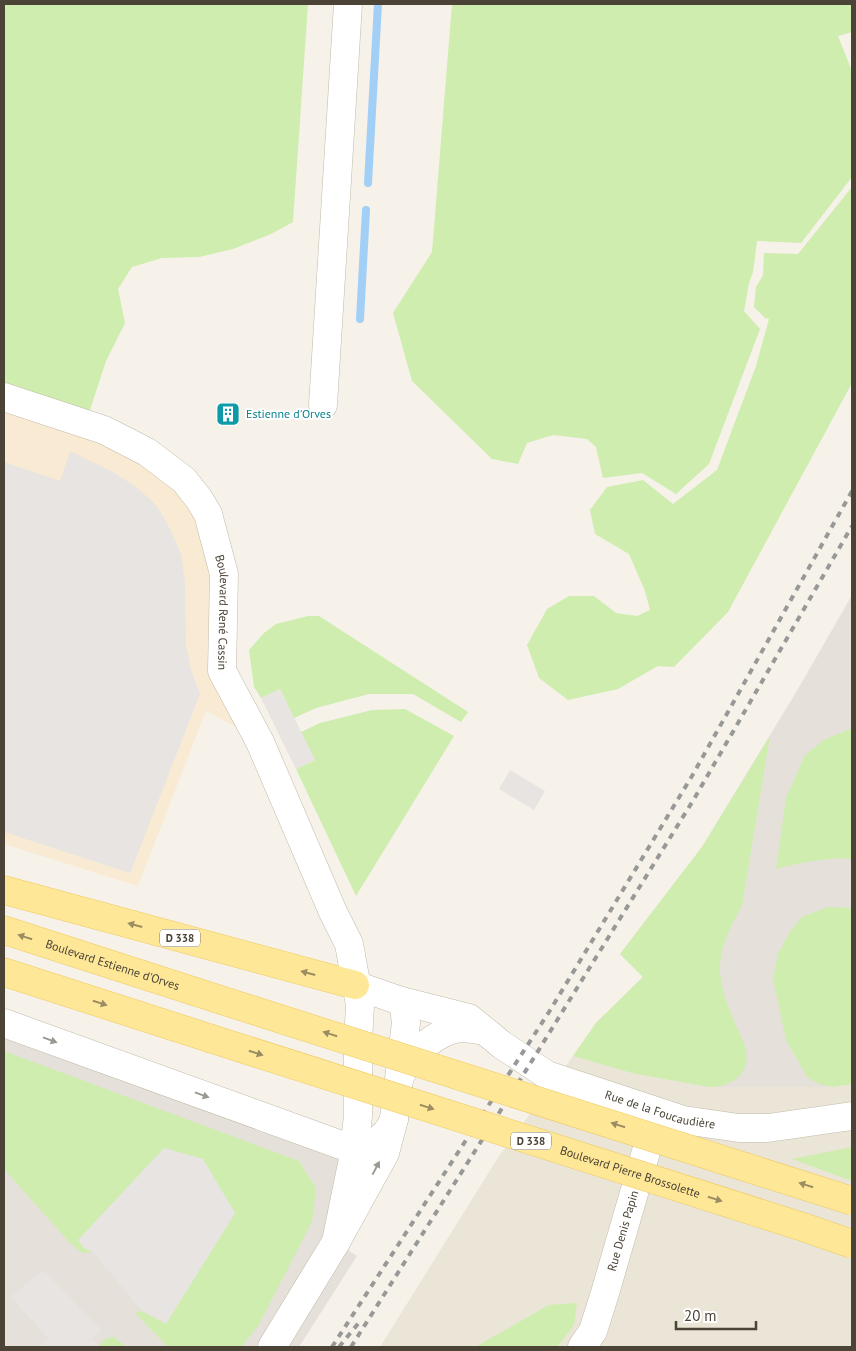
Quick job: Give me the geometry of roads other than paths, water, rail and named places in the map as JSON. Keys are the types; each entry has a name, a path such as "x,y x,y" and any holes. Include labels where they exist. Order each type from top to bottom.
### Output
{"main road":[{"name":"D 338","path":"4,890 355,986"},
{"name":"Boulevard Estienne d'Orves","path":"4,930 852,1201"},
{"name":"Boulevard Pierre Brossolette","path":"4,972 852,1244"}],"street":[{"path":"323,405 348,4"},
{"name":"Boulevard René Cassin","path":"4,397 104,430 147,452 184,480 200,499 208,514 224,574 222,670 259,740 333,912 349,944 355,986"},
{"path":"336,1242 355,1146 358,1116 360,1005 355,986"},
{"name":"D 338","path":"355,986 398,1000"},
{"path":"272,1347 336,1242 385,1153 394,1119 406,1016 404,1007 398,1000"},
{"name":"Rue de la Foucaudière","path":"398,1000 469,1018 502,1045 547,1076 683,1120 739,1128 768,1128 852,1116"},
{"path":"4,1023 341,1145 369,1144 383,1138 390,1130 394,1119"},
{"path":"399,1081 402,1071 416,1053 445,1032 461,1028 485,1030"},
{"name":"Rue Denis Papin","path":"582,1347 593,1331 657,1112"}],"waterway":[{"path":"368,183 378,4"},
{"path":"360,319 366,210"}],"railway":[{"path":"332,1347 549,1012 692,776 852,491"},
{"path":"351,1347 530,1064 694,799 852,526"},
{"path":"339,1347 361,1320"}],"place":[{"name":"Estienne d'Orves","path":"228,414"}]}
